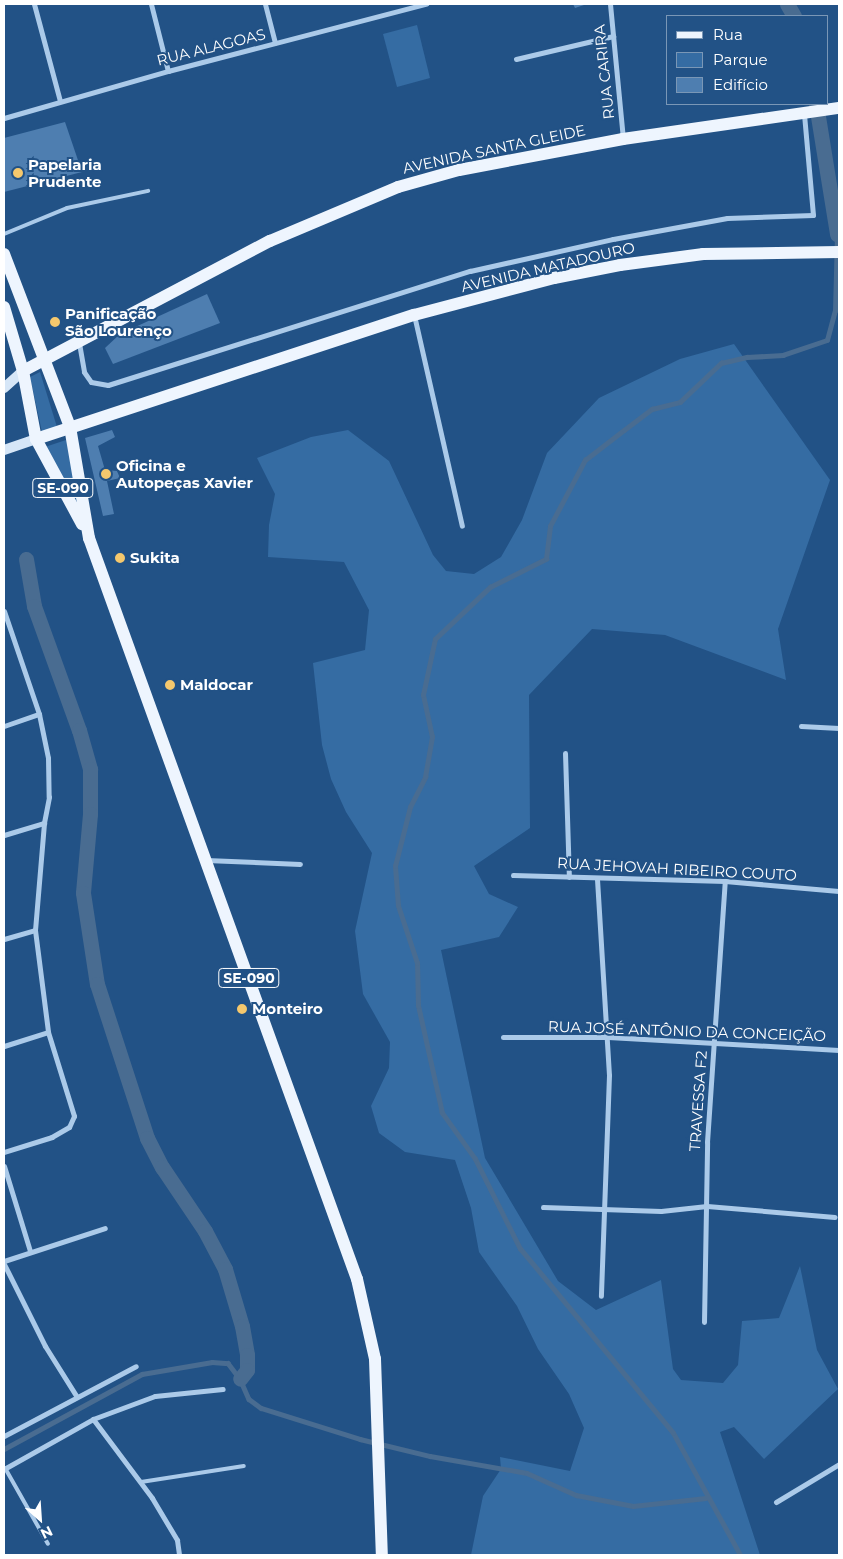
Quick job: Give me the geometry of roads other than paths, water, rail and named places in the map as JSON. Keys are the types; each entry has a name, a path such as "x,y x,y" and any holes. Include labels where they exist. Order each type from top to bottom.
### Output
{"main road":[{"name":"AVENIDA SANTA GLEIDE","path":"23,372 78,340 270,241 398,187 459,170 623,138 839,108"},
{"name":"AVENIDA MATADOURO","path":"36,439 414,315 620,264 703,254 839,252"},
{"name":"SE-090","path":"4,254 70,428 89,538"},
{"name":"SE-090","path":"4,307 23,372 36,439 89,538 357,1279 375,1359 380,1424 382,1555"},
{"path":"4,388 23,372"},
{"path":"4,450 36,439"}],"street":[{"path":"34,4 60,101"},
{"path":"151,4 168,70"},
{"path":"265,4 275,43"},
{"name":"RUA ALAGOAS","path":"4,118 168,70 426,4"},
{"name":"RUA CARIRA","path":"610,4 623,138"},
{"path":"516,58 613,36"},
{"path":"78,340 84,372 91,382 108,385 470,271 613,239 727,218 813,215 805,112"},
{"path":"414,315 462,526"},
{"path":"4,611 46,740 50,783 44,823 36,930 48,1032 74,1120 52,1137 4,1152"},
{"path":"4,726 39,714"},
{"path":"802,726 839,728"},
{"path":"565,753 568,877"},
{"path":"4,835 44,823"},
{"path":"206,860 300,864"},
{"name":"RUA JEHOVAH RIBEIRO COUTO","path":"513,875 725,881 839,890"},
{"path":"597,878 608,1037 601,1296"},
{"name":"TRAVESSA F2","path":"704,1322 709,1093 715,1042 725,881"},
{"path":"4,939 36,930"},
{"path":"4,1046 48,1032"},
{"name":"RUA JOSÉ ANTÔNIO DA CONCEIÇÃO","path":"503,1037 608,1037 839,1050"},
{"path":"4,1166 30,1251"},
{"path":"543,1207 660,1211 706,1206 835,1217"},
{"path":"77,1396 45,1346 4,1262 30,1251 105,1228"},
{"path":"4,1436 136,1366"},
{"path":"5,1469 93,1419 155,1396 223,1389"},
{"path":"93,1419 141,1482 177,1540 179,1555"},
{"path":"776,1502 839,1464"}],"lane":[{"path":"4,234 67,208 148,191"},
{"path":"141,1482 244,1466"},
{"path":"5,1469 48,1544"}],"waterway":[{"path":"787,4 793,15"},
{"path":"816,105 837,234"},
{"path":"740,1555 673,1433 520,1249 475,1159 442,1113 418,1006 417,963 398,906 395,866 410,807 425,777 432,737 423,695 435,639 490,587 546,559 550,526 585,460 624,430 652,409 680,402 721,363 747,357 783,355 827,340 835,311 837,234"},
{"path":"26,559 34,606 79,730 90,769 90,814 83,893 97,984 147,1138 162,1167 205,1231 225,1269 242,1326 247,1355 247,1370 240,1379"},
{"path":"4,1449 142,1374 212,1362 228,1363 240,1379 249,1399 261,1408 360,1439 430,1456 527,1473 576,1495 633,1506 706,1498"}],"place":[{"name":"Papelaria Prudente","path":"18,173"},
{"name":"Panificação São Lourenço","path":"55,322"},
{"name":"Oficina e Autopeças Xavier","path":"106,474"},
{"name":"Sukita","path":"120,558"},
{"name":"Maldocar","path":"170,685"},
{"name":"Monteiro","path":"242,1009"}]}
